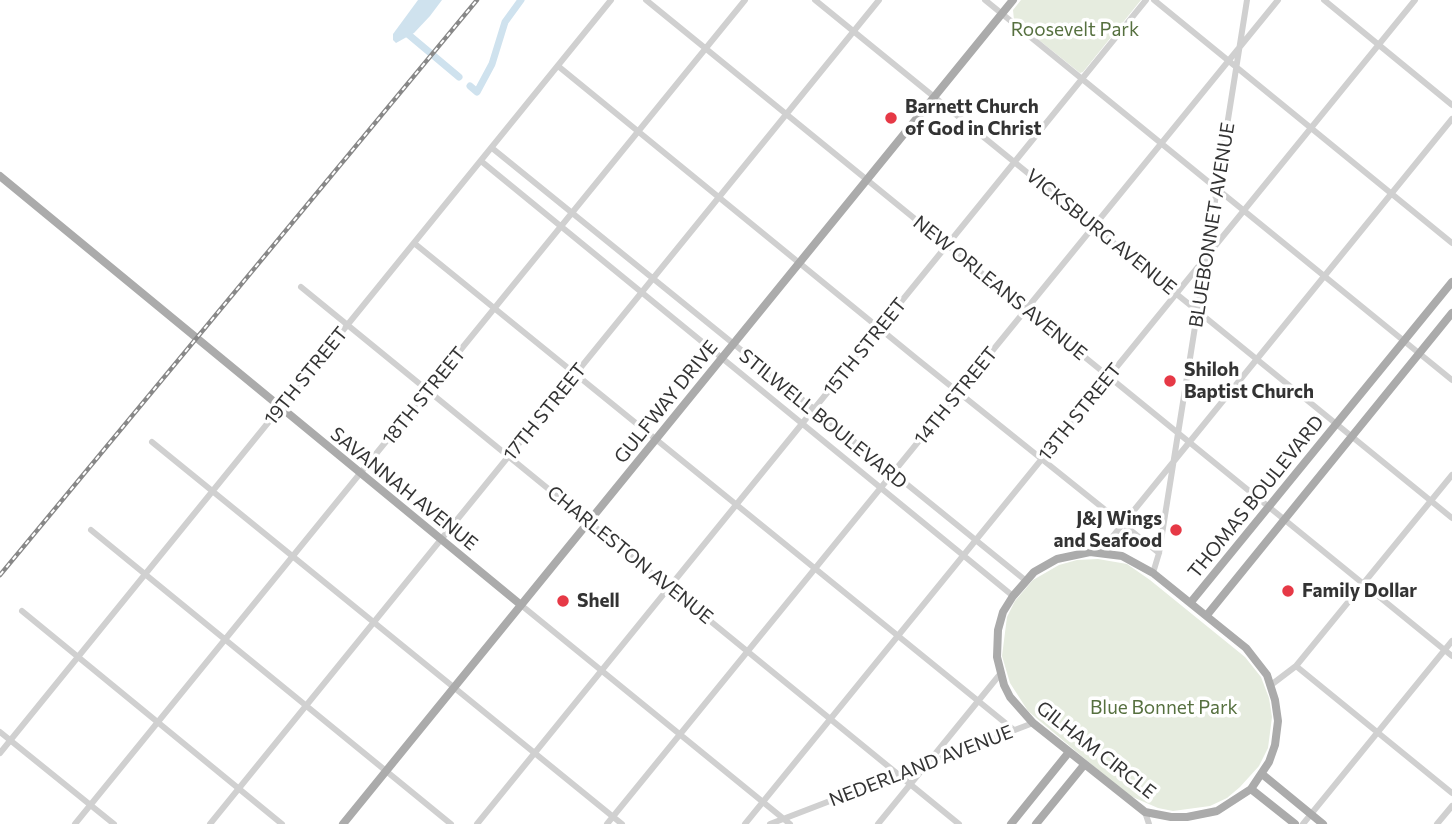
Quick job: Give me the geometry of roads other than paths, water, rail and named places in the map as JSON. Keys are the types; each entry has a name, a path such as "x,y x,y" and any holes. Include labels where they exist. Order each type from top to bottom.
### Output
{"main road":[{"name":"GULFWAY DRIVE","path":"343,824 1013,0"},
{"name":"SAVANNAH AVENUE","path":"0,176 521,605"},
{"name":"THOMAS BOULEVARD","path":"1191,603 1452,282"},
{"name":"THOMAS BOULEVARD","path":"1207,615 1452,313"},
{"name":"GILHAM CIRCLE","path":"1078,553 1122,556 1153,573 1191,603 1253,655 1271,685 1277,710 1277,734 1269,762 1251,789 1217,810 1168,821 1145,812 1034,723 1010,696 1001,673 997,657 998,630 1003,612 1025,580 1057,559 1078,553"},
{"path":"1011,824 1069,752"},
{"path":"1036,824 1084,765"},
{"path":"1262,774 1323,824"},
{"path":"1251,789 1295,824"}],"street":[{"name":"19TH STREET","path":"0,752 611,0"},
{"name":"NEW ORLEANS AVENUE","path":"646,0 1452,656"},
{"name":"18TH STREET","path":"75,824 746,0"},
{"name":"VICKSBURG AVENUE","path":"815,0 1452,518"},
{"name":"17TH STREET","path":"210,824 879,0"},
{"path":"985,0 1452,380"},
{"name":"15TH STREET","path":"477,824 1146,0"},
{"path":"1154,0 1452,243"},
{"name":"BLUEBONNET AVENUE","path":"1153,573 1247,0"},
{"name":"14TH STREET","path":"607,824 1278,0"},
{"path":"1324,0 1452,105"},
{"name":"13TH STREET","path":"744,824 1415,0"},
{"path":"558,66 1158,553"},
{"path":"1102,553 1173,461 1452,119"},
{"name":"STILWELL BOULEVARD","path":"492,148 1025,580"},
{"name":"STILWELL BOULEVARD","path":"481,161 882,486 1013,596"},
{"path":"414,243 1014,730"},
{"name":"CHARLESTON AVENUE","path":"301,287 959,824"},
{"path":"152,442 622,824"},
{"path":"1271,685 1296,666 1452,475"},
{"path":"91,530 451,824"},
{"name":"SAVANNAH AVENUE","path":"521,605 790,824"},
{"path":"22,611 282,824"},
{"path":"1303,824 1452,641"},
{"path":"1296,666 1452,793"},
{"path":"878,824 1001,673"},
{"name":"NEDERLAND AVENUE","path":"770,824 1034,723"},
{"path":"0,732 114,824"},
{"path":"1437,824 1452,806"},
{"path":"1145,812 1149,824"}],"water":[{"path":"418,0 442,0 414,33 396,43 393,34"}],"waterway":[{"path":"470,86 477,92 492,64 505,22 521,0"},
{"path":"403,30 459,77"}],"railway":[{"path":"0,575 477,0"}],"place":[{"name":"Barnett Church of God in Christ","path":"891,118"},
{"name":"Shiloh Baptist Church","path":"1170,381"},
{"name":"J&J Wings and Seafood","path":"1176,530"},
{"name":"Family Dollar","path":"1288,591"},
{"name":"Shell","path":"563,601"}],"park label":[{"name":"Roosevelt Park","path":"1075,30"},
{"name":"Blue Bonnet Park","path":"1164,708"}]}
